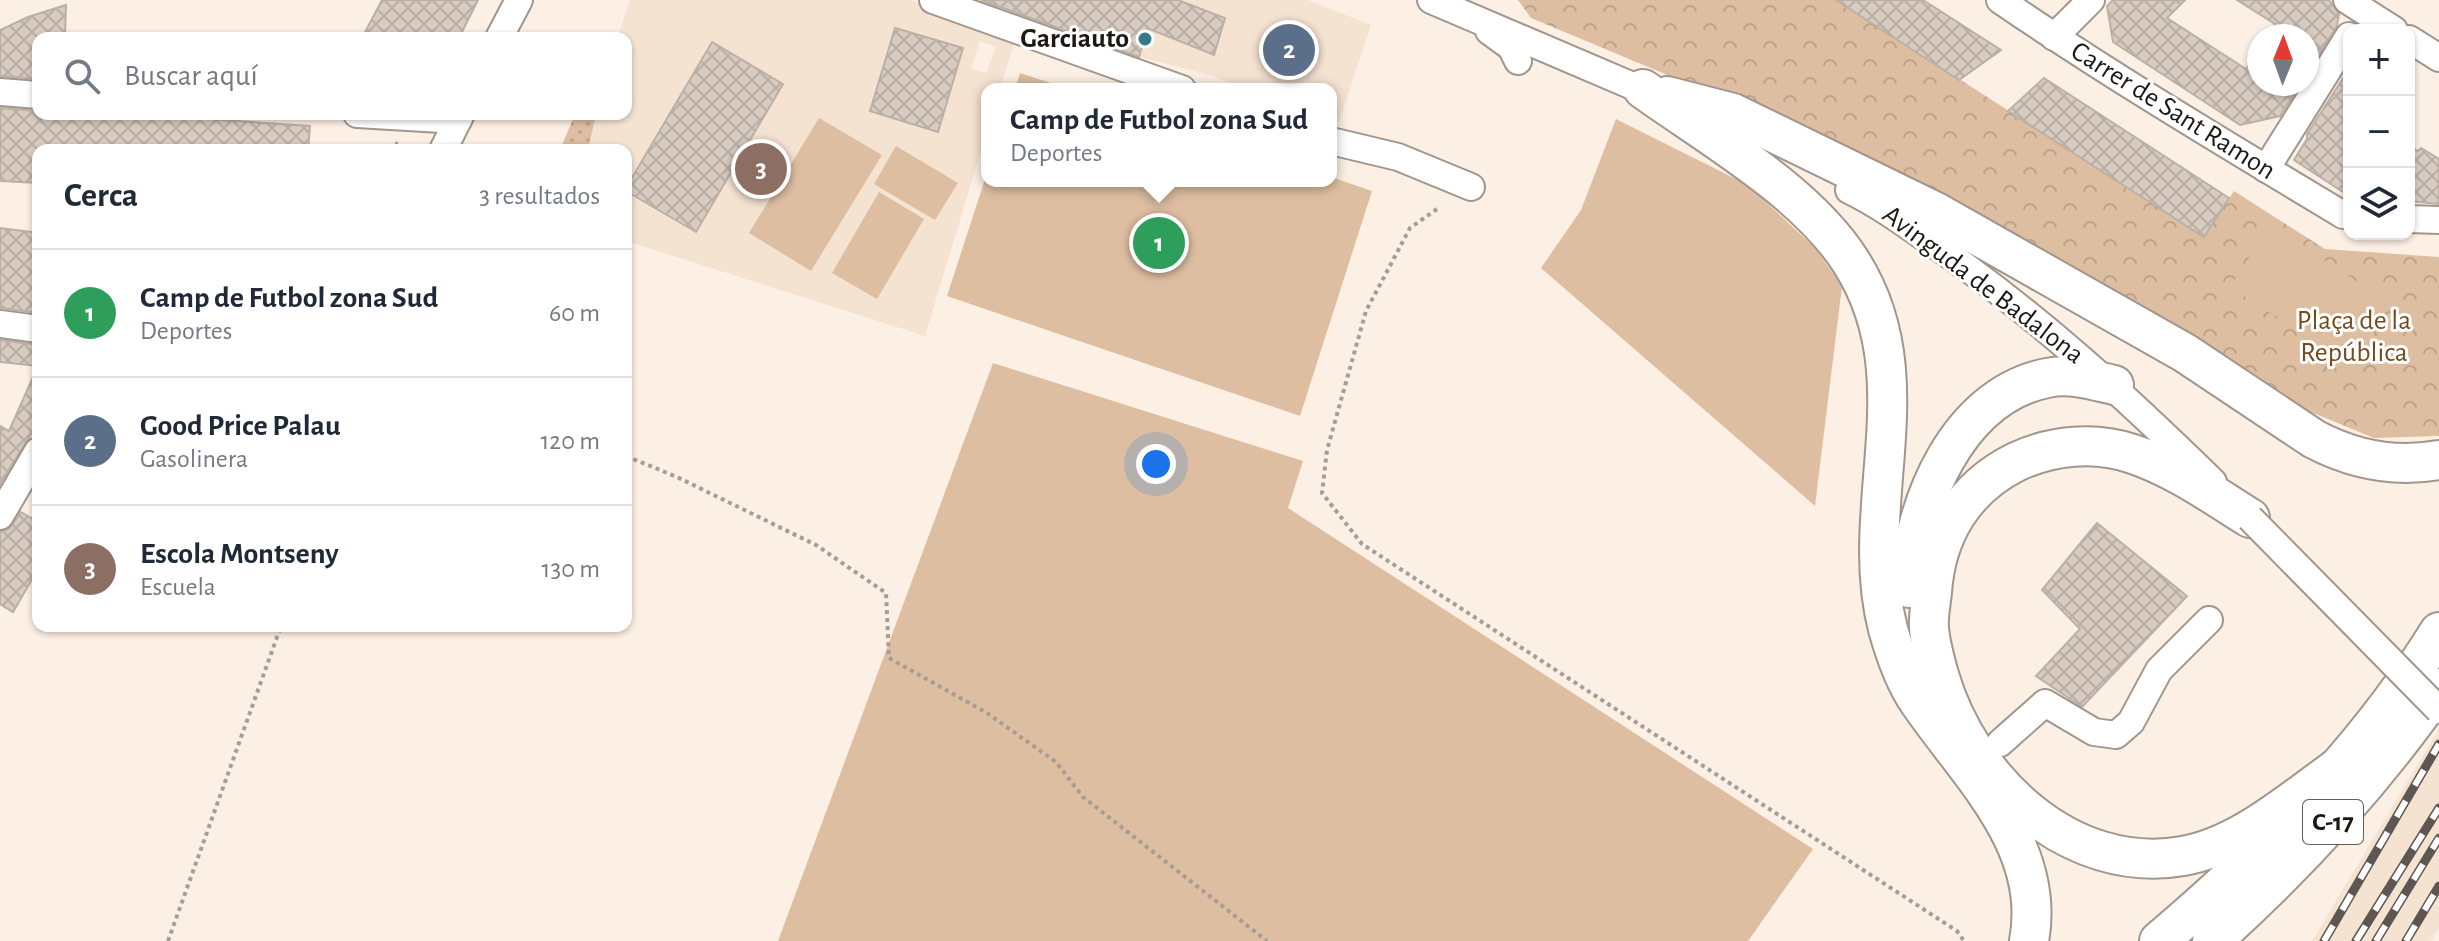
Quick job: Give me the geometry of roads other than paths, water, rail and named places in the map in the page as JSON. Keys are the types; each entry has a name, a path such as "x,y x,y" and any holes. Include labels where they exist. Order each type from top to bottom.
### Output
{"highway":[{"path":"1643,89 1733,113 1936,212 2185,353 2333,449 2377,462 2399,464 2439,460"},
{"path":"1643,89 1792,197 1831,234 1869,295 1881,327 1889,396 1881,551 1883,603 1891,639 1917,700 1980,783 2022,854 2032,908 2029,941"},
{"path":"1952,745 1926,679 1909,609 1911,553 1917,525 1936,476 1950,450 1969,427 2008,393 2050,377 2073,376 2114,385"},
{"path":"2250,518 2162,465 2132,453 2101,446 2053,449 1999,470 1976,487 1949,523 1939,548 1933,578 1929,628 1951,710 1988,769 2023,806 2067,837 2124,858 2156,859 2187,855 2216,845 2267,816 2340,766"},
{"name":"C-17","path":"2159,941 2263,848 2340,766 2397,696 2439,632"},
{"name":"C-17","path":"2212,941 2297,862 2388,757 2439,688"}],"street":[{"path":"502,32 519,0"},
{"path":"933,0 1165,83"},
{"name":"Avinguda de Badalona","path":"1431,0 1470,6 1875,202 1999,289 2114,385 2439,710"},
{"name":"Carrer de Sant Ramon","path":"2000,0 2054,37 2343,215"},
{"path":"2054,37 2091,0"},
{"path":"1470,6 1511,47 1518,61"},
{"path":"2357,10 2383,24"},
{"path":"2415,43 2439,58"},
{"path":"2266,169 2343,46"},
{"path":"0,92 32,95"},
{"path":"446,144 458,120"},
{"path":"1337,142 1398,157 1471,187"},
{"path":"2415,219 2439,220"},
{"path":"0,324 32,328"},
{"path":"0,516 32,461"},
{"path":"2000,743 2045,703 2094,732 2116,735 2131,722 2159,670 2209,620"}],"railway":[{"path":"2324,941 2439,744"},
{"path":"2356,941 2439,808"},
{"path":"2376,941 2439,838"},
{"path":"2406,941 2439,886"}],"place":[{"name":"Garciauto","path":"1145,39"},
{"name":"Good Price Palau","path":"1289,50"},
{"name":"Escola Montseny","path":"761,169"},
{"name":"Camp de Futbol zona Sud","path":"1159,243"}],"park label":[{"name":"Plaça de la República","path":"2354,337"}]}
